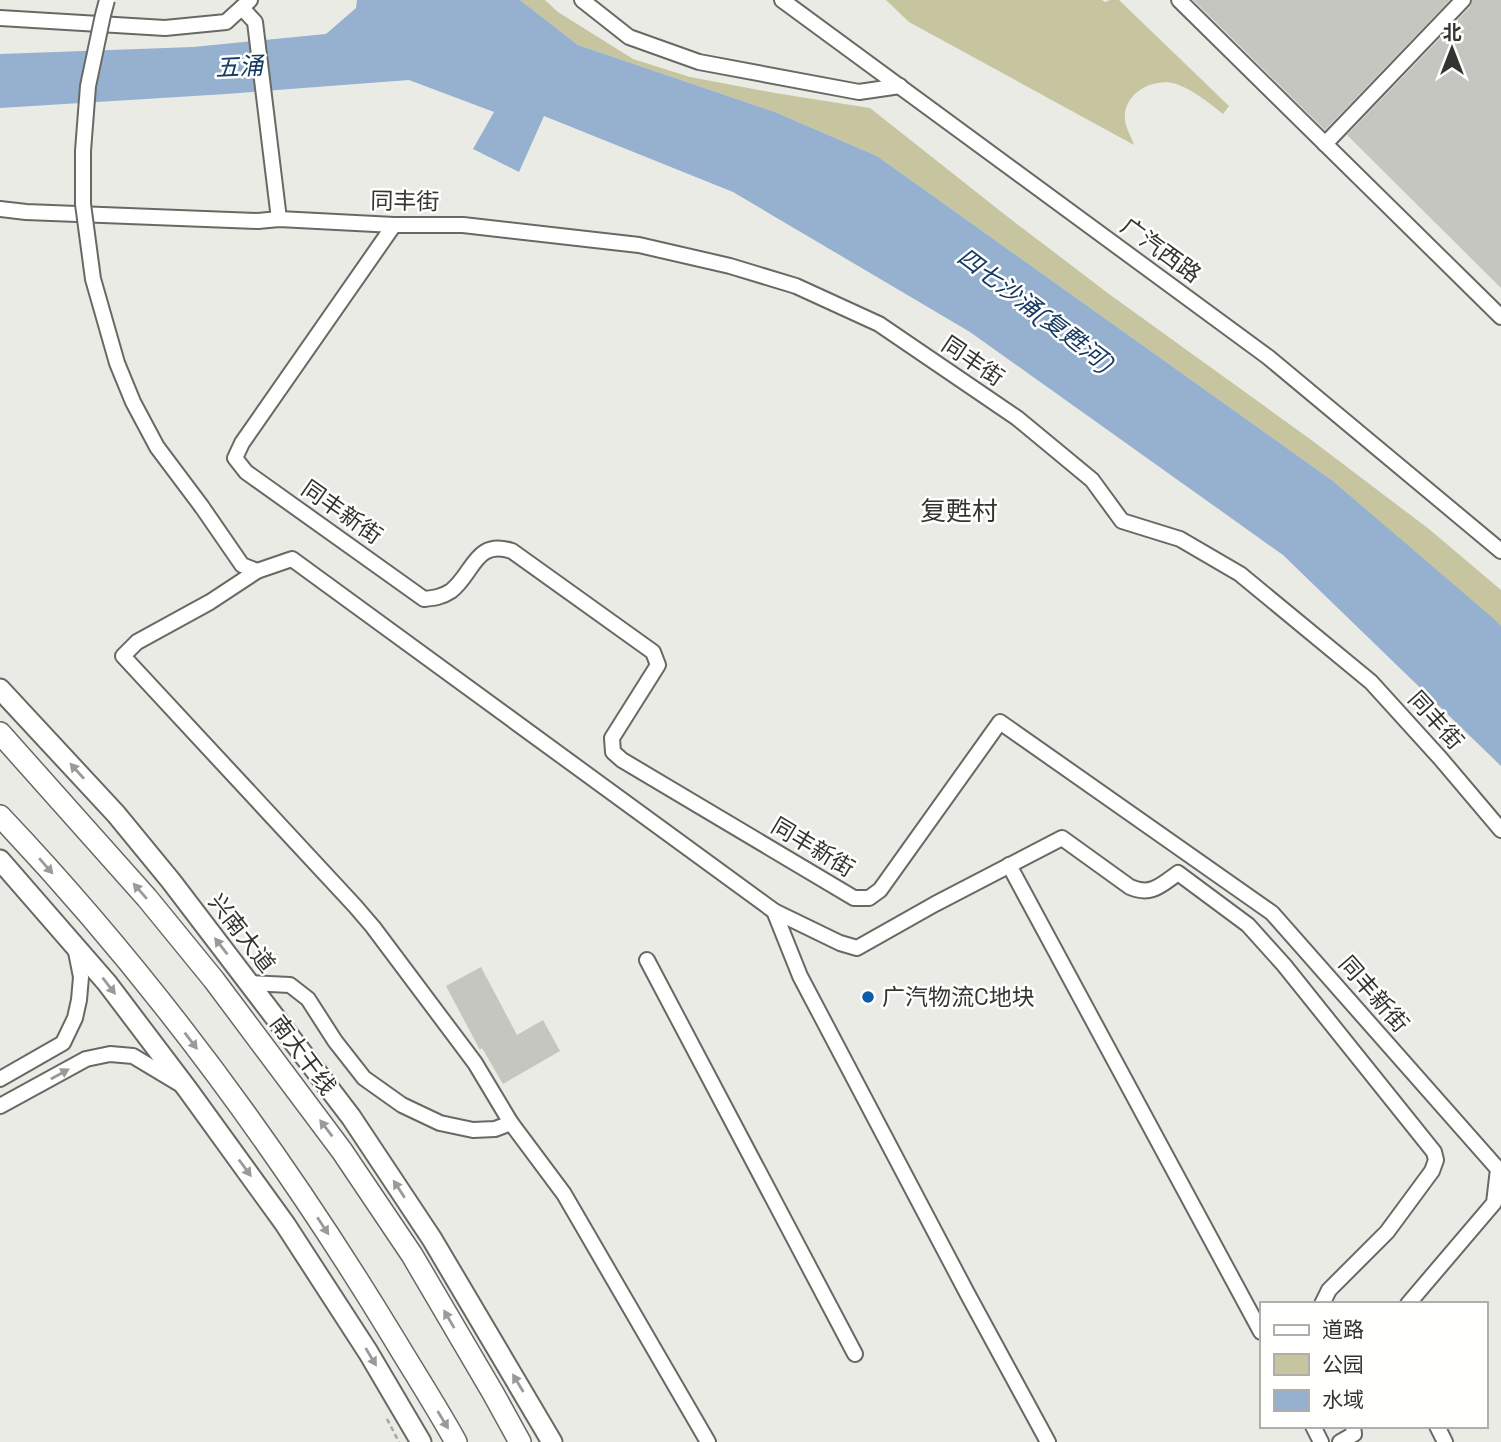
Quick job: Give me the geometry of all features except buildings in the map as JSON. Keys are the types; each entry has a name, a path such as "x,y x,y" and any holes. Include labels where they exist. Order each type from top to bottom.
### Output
{"highway":[{"name":"南大干线","path":"0,733 146,898 214,980 342,1151 412,1255 520,1442"},
{"path":"0,816 113,944 176,1021 292,1178 370,1299 456,1442"}],"main road":[{"name":"兴南大道","path":"0,689 116,814 179,891 351,1117 481,1320 552,1442"},
{"path":"0,860 107,983 285,1224 368,1352 421,1442"}],"street":[{"path":"107,0 88,86 83,151 83,204 93,279 117,363 133,402 157,447 242,565 257,571"},
{"path":"582,0 629,37 699,62 859,92 900,86"},
{"name":"广汽西路","path":"782,0 1268,357 1501,551"},
{"path":"1179,0 1501,317"},
{"path":"1325,144 1464,0"},
{"path":"0,18 165,28 226,22 246,4 255,22 279,219"},
{"name":"同丰街","path":"0,209 258,221 279,219 394,225 463,225 639,246 730,266 796,286 879,324 1017,418 1092,480 1122,521 1180,540 1240,574 1371,682 1501,830"},
{"name":"同丰新街","path":"394,225 242,443 235,458 246,472 424,598 438,598 452,590 485,551 498,547 512,551 653,652 658,665 612,738 613,752 622,760 854,898 869,898 880,890 1000,722 1272,913 1498,1169 1494,1203 1410,1302"},
{"path":"708,1442 564,1194 511,1124 475,1063 373,927 123,656 137,642 210,602 257,571 292,559 775,911 840,943 857,948 1062,838 1139,891 1157,888 1178,873 1248,925 1284,965 1434,1152 1436,1160 1432,1171 1392,1226 1329,1290 1323,1302"},
{"path":"1009,865 1260,1330"},
{"path":"775,911 800,976 1048,1442"},
{"path":"0,1079 63,1043 75,1018 79,1000 80,977 74,945"},
{"path":"646,960 855,1353"},
{"path":"250,983 289,985 308,999 335,1041 364,1078 402,1105 440,1123 472,1130 495,1129 511,1124"},
{"path":"0,1106 86,1059 110,1054 133,1056 188,1090"},
{"path":"1340,1442 1354,1434 1353,1428"}],"path":[{"path":"387,1419 400,1442"}],"green space":[{"path":"520,0 545,0 558,12 633,59 690,77 870,108 1109,294 1310,439 1429,529 1501,590 1501,626 1333,481 877,156 775,112 578,45"},
{"path":"886,0 1119,0 1229,106 1223,114 1201,97 1176,84 1167,82 1150,85 1134,95 1126,110 1125,122 1134,145 909,22"}],"water":[{"path":"357,0 520,0 578,45 775,112 877,156 1333,481 1494,619 1501,626 1501,766 1283,555 970,332 733,192 544,116 519,172 473,149 494,112 409,80 0,108 0,54 193,47 326,34 356,8"}],"place":[{"name":"广汽物流C地块","path":"868,997"}],"district":[{"name":"复甦村","path":"959,511"}],"water label":[{"name":"五涌","path":"239,67"},
{"name":"四七沙涌(复甦河)","path":"1035,310"}]}
